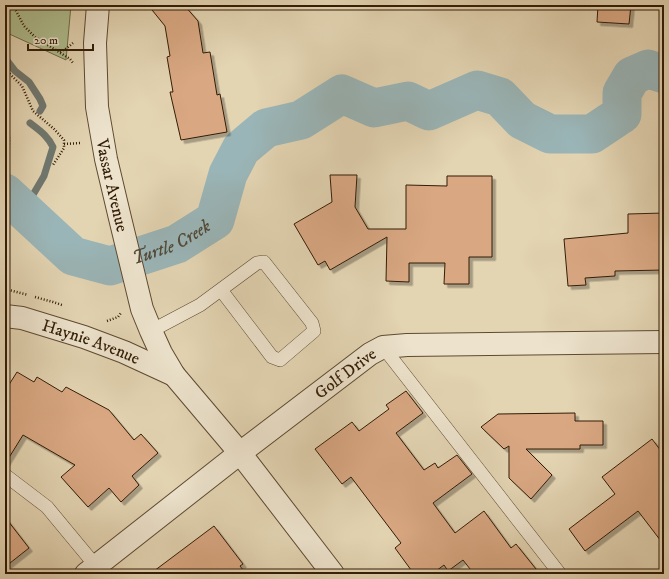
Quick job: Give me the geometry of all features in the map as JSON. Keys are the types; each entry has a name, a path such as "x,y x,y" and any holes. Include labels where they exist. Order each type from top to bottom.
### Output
{"street":[{"name":"Vassar Avenue","path":"98,5 94,43 96,107 119,214 133,308 151,331 161,353 174,375 240,453"},
{"name":"Haynie Avenue","path":"5,316 22,318 84,337 124,352 174,375"},
{"name":"Golf Drive","path":"95,571 240,453 370,354 383,347 407,344 664,342"},
{"path":"240,453 333,574"}],"lane":[{"path":"151,331 200,305 257,263 264,262 312,323 314,331 280,360 272,357 221,290"},
{"path":"383,347 560,574"},
{"path":"5,475 46,507 95,571"}],"path":[{"path":"13,5 24,26 35,37 70,59 74,65"},
{"path":"59,52 68,48 74,42"},
{"path":"5,70 22,86 34,111 54,128 64,140 64,148 53,165"},
{"path":"5,118 10,132 8,153 5,163"},
{"path":"64,144 88,143"},
{"path":"5,290 53,302 67,308"},
{"path":"102,320 108,321 118,318 133,308"}],"green space":[{"path":"5,5 71,5 66,60 5,32"}],"building":[{"path":"148,5 184,5 198,21 203,53 210,52 217,95 220,94 227,132 181,140 170,92 173,92 167,57 170,56 165,26"},
{"path":"598,5 631,5 629,24 597,22"},
{"path":"330,175 357,175 355,207 368,229 406,229 406,185 447,186 447,176 492,176 492,257 469,257 469,284 444,284 445,263 409,263 409,282 386,281 387,237 330,270 325,261 318,265 294,224 332,202"},
{"path":"664,213 664,270 615,271 615,276 585,278 586,285 568,286 564,239 628,233 628,214"},
{"path":"17,372 34,382 37,377 62,392 66,387 109,410 134,440 141,434 158,453 132,476 139,485 121,502 109,488 88,507 61,477 75,465 23,435 5,464 5,391"},
{"path":"406,391 423,413 396,433 424,470 435,463 438,468 457,455 472,474 433,503 455,533 484,511 511,548 516,544 540,574 474,574 463,560 448,571 444,565 432,574 414,574 395,548 401,543 351,477 342,484 315,449 352,422 359,431 389,409 386,405"},
{"path":"575,413 575,421 603,421 603,445 580,445 580,449 526,449 552,475 531,499 509,478 509,446 504,449 481,427 498,414"},
{"path":"652,439 664,455 664,545 638,511 585,551 569,529 615,494 602,477"},
{"path":"5,517 29,548 5,567"},
{"path":"214,526 243,564 240,566 246,574 150,574"}],"waterway":[{"path":"5,58 15,71 29,82 43,106 40,111"},
{"name":"Turtle Creek","path":"5,193 73,256 110,266 177,244 215,220 228,174 241,149 266,128 301,120 342,94 374,108 408,101 429,111 477,90 500,97 522,120 550,134 592,134 622,114 622,93 632,76 648,69 664,74"},
{"path":"24,210 44,176 53,147 46,136 30,123"}]}
